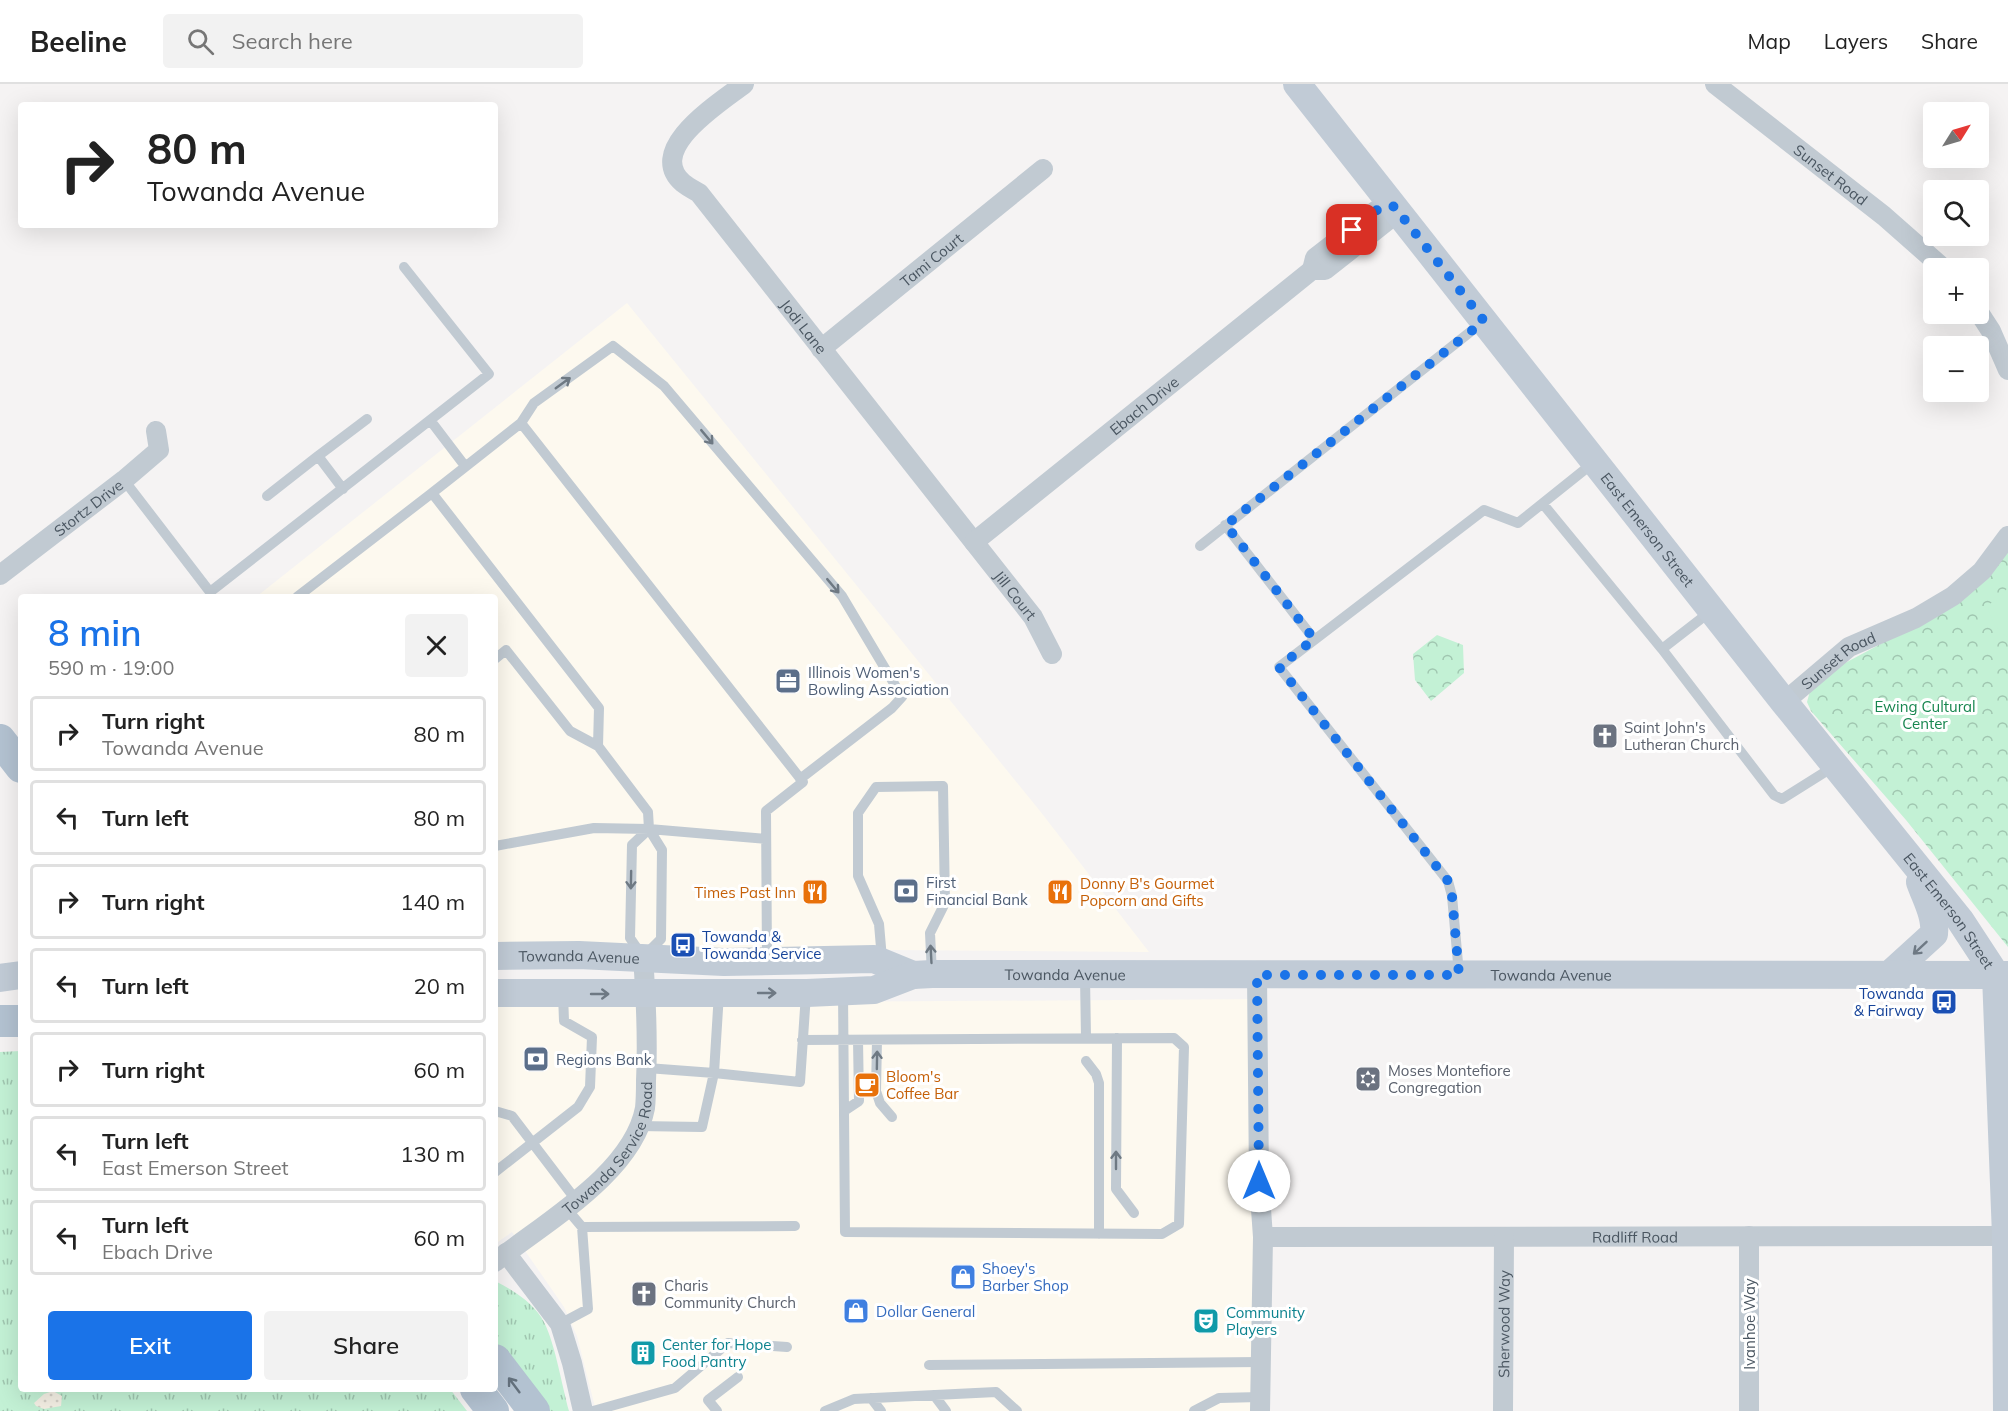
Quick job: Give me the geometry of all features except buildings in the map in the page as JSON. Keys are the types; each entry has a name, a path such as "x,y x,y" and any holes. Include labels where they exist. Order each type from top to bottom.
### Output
{"main road":[{"name":"East Emerson Street","path":"1297,84 1391,208 1484,321 2002,975"},
{"path":"1890,974 1934,934 1935,925 1932,913 1910,858"},
{"name":"Towanda Avenue","path":"498,956 643,957 724,962 874,959 883,975 2002,975"},
{"path":"0,978 18,975"},
{"path":"498,993 807,993 874,990 883,975"},
{"path":"2002,975 2007,1236 2007,1411"},
{"path":"0,1020 18,1017"},
{"path":"0,1020 18,1021"},
{"path":"498,1364 534,1411"},
{"path":"478,1392 493,1411"}],"street":[{"name":"Jodi Lane","path":"744,84 679,138 672,150 673,168 681,182 699,193 975,542"},
{"name":"Sunset Road","path":"1716,84 1884,216 1932,258"},
{"name":"Tami Court","path":"821,349 1043,169"},
{"name":"Ebach Drive","path":"975,542 1312,270 1315,258 1377,210 1391,208"},
{"path":"1986,324 2008,369"},
{"name":"Stortz Drive","path":"0,575 124,480 159,450 156,431"},
{"name":"Sunset Road","path":"1784,702 1849,647 1916,618 1953,596 1982,571 2008,536"},
{"name":"Jill Court","path":"975,542 1033,617 1053,654"},
{"name":"Towanda Service Road","path":"501,1258 613,1169 631,1145 645,1109 647,1068 643,957"},
{"path":"1257,975 1259,1181 1263,1236 1260,1404"},
{"name":"Radliff Road","path":"1263,1236 2007,1236"},
{"name":"Ivanhoe Way","path":"1749,1236 1749,1411"},
{"name":"Sherwood Way","path":"1503,1411 1504,1237"},
{"path":"501,1258 560,1324 583,1411"}],"lane":[{"path":"209,594 489,374 404,267"},
{"path":"1200,546 1484,321"},
{"path":"301,594 521,423 534,403 613,345 664,386 842,596 902,697 892,708 800,779"},
{"path":"267,496 367,419"},
{"path":"430,420 465,466"},
{"path":"521,423 803,782 766,811 767,962"},
{"path":"318,456 343,489"},
{"path":"1459,975 1452,896 1448,881 1279,667 1484,510 1518,523 1595,462"},
{"path":"124,480 207,594"},
{"path":"432,493 599,708 598,746"},
{"path":"1543,504 1662,649 1774,795 1782,799 1836,766"},
{"path":"1226,525 1314,639"},
{"path":"1662,649 1711,610"},
{"path":"498,656 506,650 570,731 598,746 648,812 649,829 662,850 661,939 643,957 630,938 632,845 649,829"},
{"path":"883,975 879,924 858,876 858,813 876,787 943,786 945,903 930,933 923,975"},
{"path":"498,845 594,828 649,829 766,838"},
{"path":"1084,974 1086,1038"},
{"path":"802,1040 843,1040 858,1040 877,1040 1086,1038 1174,1038 1184,1047 1179,1224 1162,1234 845,1233 843,1040 843,991"},
{"path":"638,1126 702,1127 714,1073 719,993"},
{"path":"647,1068 800,1082 807,993"},
{"path":"498,1170 578,1107 590,1087 592,1037 564,1021 564,994"},
{"path":"1117,1038 1116,1189 1134,1213"},
{"path":"844,1111 859,1101 858,1040"},
{"path":"877,1040 876,1091 880,1103 892,1117"},
{"path":"1086,1062 1096,1074 1099,1083 1099,1234"},
{"path":"498,1111 512,1116 532,1143 571,1204 582,1227 588,1309 560,1324"},
{"path":"582,1227 795,1226"},
{"path":"593,1411 675,1388 728,1343 787,1347"},
{"path":"929,1365 1261,1362"},
{"path":"717,1411 708,1400 738,1377"},
{"path":"825,1411 854,1399 996,1392 1017,1411"},
{"path":"934,1395 946,1411"},
{"path":"871,1398 881,1411"},
{"path":"1194,1411 1219,1398 1260,1404"}],"shaded area":[{"path":"627,303 1040,811 1149,952 498,947 498,594 260,594"},
{"path":"1267,999 1269,1411 596,1411 577,1336 564,1307 512,1232 498,1242 498,1004"}],"green space":[{"name":"Ewing Cultural Center","path":"2008,547 2008,947 1906,820 1811,711 1807,702 1810,691 1832,670 1933,616"},
{"path":"2008,587 2008,637 1995,624 1988,606 1999,600"},
{"path":"1437,635 1463,645 1464,673 1431,701 1415,680 1413,654"},
{"path":"18,1051 18,1392 452,1392 467,1411 0,1411 0,1052"},
{"path":"498,1283 532,1306 546,1326 569,1411 547,1411 498,1346"}],"sand":[{"path":"55,1392 62,1396 61,1406 44,1409 36,1406 34,1403 44,1394"}],"place":[{"name":"Illinois Women's Bowling Association","path":"788,681"},
{"name":"Saint John's Lutheran Church","path":"1605,736"},
{"name":"First Financial Bank","path":"906,891"},
{"name":"Times Past Inn","path":"815,892"},
{"name":"Donny B's Gourmet Popcorn and Gifts","path":"1060,892"},
{"name":"Towanda & Towanda Service","path":"683,945"},
{"name":"Towanda & Fairway","path":"1944,1002"},
{"name":"Regions Bank","path":"536,1059"},
{"name":"Moses Montefiore Congregation","path":"1368,1079"},
{"name":"Bloom's Coffee Bar","path":"867,1085"},
{"name":"Shoey's Barber Shop","path":"963,1277"},
{"name":"Charis Community Church","path":"644,1294"},
{"name":"Dollar General","path":"856,1311"},
{"name":"Community Players","path":"1206,1321"},
{"name":"Center for Hope Food Pantry","path":"643,1353"}],"route":[{"path":"1259,1181 1257,975 1459,975 1452,896 1448,881 1279,667 1314,639 1226,525 1484,321 1394,206 1389,210 1377,210 1352,230"}]}
